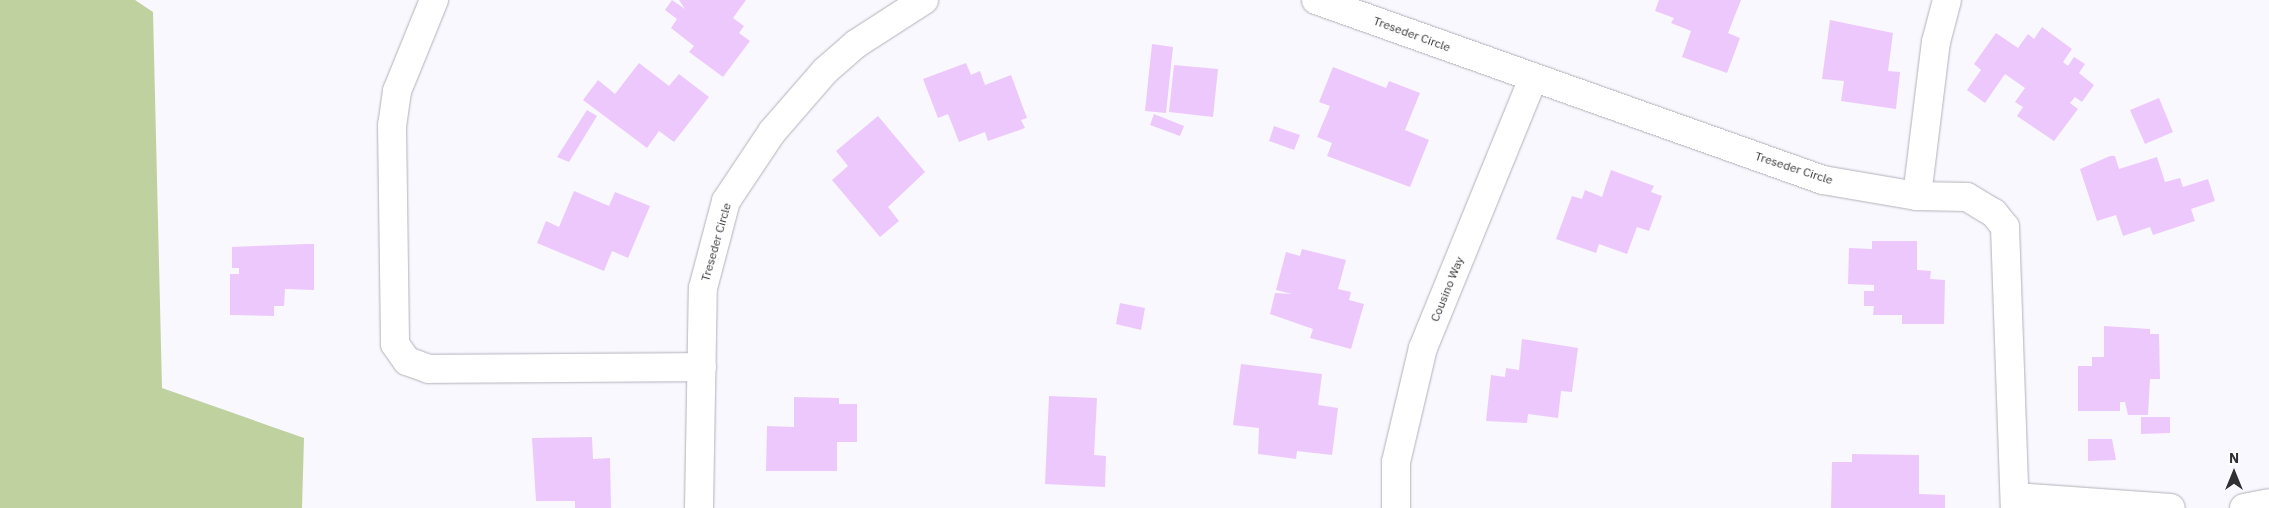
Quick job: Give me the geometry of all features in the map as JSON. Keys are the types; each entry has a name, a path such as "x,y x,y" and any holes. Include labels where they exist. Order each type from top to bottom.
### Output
{"street":[{"path":"434,0 397,91 392,125 395,344 406,361 429,369 702,367"},
{"name":"Treseder Circle","path":"700,508 703,288 726,201 772,132 825,71 856,44 924,0"},
{"name":"Treseder Circle","path":"1316,0 1823,180 1917,196 1967,197 1994,213 2005,227 2015,502"},
{"path":"1917,196 1936,42 1947,0"},
{"name":"Cousino Way","path":"1396,508 1396,462 1423,348 1533,78"},
{"path":"2015,502 2171,508"},
{"path":"2244,508 2269,503"}],"green space":[{"path":"0,0 135,0 153,12 162,388 304,438 302,508 0,508"}],"building":[{"path":"672,0 685,9 679,0 746,0 733,18 744,26 739,33 750,41 723,77 689,52 694,46 671,28 677,19 665,10"},
{"path":"1659,0 1741,0 1728,33 1740,38 1727,73 1682,57 1691,31 1671,23 1674,18 1655,11"},
{"path":"1830,20 1893,33 1888,71 1900,72 1896,109 1841,101 1844,81 1822,79"},
{"path":"2042,27 2072,49 2063,62 2068,66 2074,57 2085,64 2079,73 2094,85 2082,102 2075,97 2070,103 2078,109 2054,141 2017,116 2023,107 2015,102 2025,88 2005,74 1985,103 1967,90 1981,70 1974,64 1996,33 2018,48 2028,34 2034,39"},
{"path":"1152,44 1173,47 1166,113 1145,111"},
{"path":"639,63 669,86 679,74 709,97 674,142 659,131 647,148 583,100 598,80 615,94"},
{"path":"966,63 971,75 980,71 985,85 1011,75 1027,118 1021,120 1025,128 988,141 985,132 959,142 948,114 938,118 923,79"},
{"path":"1174,65 1218,69 1213,117 1169,112"},
{"path":"1333,67 1386,88 1389,81 1420,93 1405,130 1429,140 1410,187 1327,156 1332,143 1317,137 1330,106 1319,102"},
{"path":"2159,98 2173,132 2145,144 2130,110"},
{"path":"587,110 597,116 569,162 557,157"},
{"path":"1154,114 1184,126 1180,136 1150,125"},
{"path":"878,116 925,172 888,207 899,221 880,237 832,180 848,166 836,151"},
{"path":"1274,126 1300,135 1294,150 1269,141"},
{"path":"2110,156 2115,156 2119,169 2157,157 2165,182 2180,178 2183,187 2208,179 2215,201 2191,209 2195,221 2153,235 2150,227 2123,236 2116,215 2097,221 2080,169"},
{"path":"1611,170 1654,186 1651,192 1662,196 1649,231 1637,227 1627,254 1599,244 1596,253 1556,239 1572,196 1582,199 1585,190 1602,197"},
{"path":"574,191 609,206 615,192 650,206 628,258 612,251 604,271 537,243 546,221 559,227"},
{"path":"1872,241 1917,241 1917,270 1931,271 1930,279 1945,280 1944,324 1902,324 1902,315 1873,315 1874,306 1864,306 1864,291 1874,291 1874,285 1848,284 1849,248 1872,249"},
{"path":"314,244 314,290 285,289 284,306 274,306 274,316 230,315 230,274 239,274 239,268 232,268 232,247"},
{"path":"1302,249 1346,260 1338,289 1351,292 1349,300 1364,304 1351,349 1310,338 1313,329 1270,314 1275,293 1292,294 1276,290 1286,252 1300,256"},
{"path":"1120,303 1145,308 1141,330 1116,324"},
{"path":"2104,326 2150,329 2150,334 2159,334 2160,379 2150,379 2148,415 2128,415 2125,402 2120,402 2120,411 2078,411 2078,366 2092,366 2092,357 2104,357"},
{"path":"1522,339 1578,348 1572,392 1561,391 1558,418 1528,414 1527,423 1486,421 1491,375 1505,377 1506,368 1519,370"},
{"path":"1241,364 1322,374 1318,405 1338,408 1332,455 1297,451 1296,459 1258,454 1259,428 1233,425"},
{"path":"1049,396 1097,398 1094,455 1106,456 1105,487 1045,484"},
{"path":"794,397 839,398 839,404 857,404 857,442 837,442 837,471 766,471 767,426 794,427"},
{"path":"2141,417 2170,417 2170,433 2141,434"},
{"path":"592,437 593,459 610,458 611,508 575,508 575,501 536,501 532,438"},
{"path":"2088,439 2112,439 2116,460 2088,461"},
{"path":"1852,454 1919,455 1919,494 1945,495 1945,508 1831,508 1832,462 1852,462"}]}
